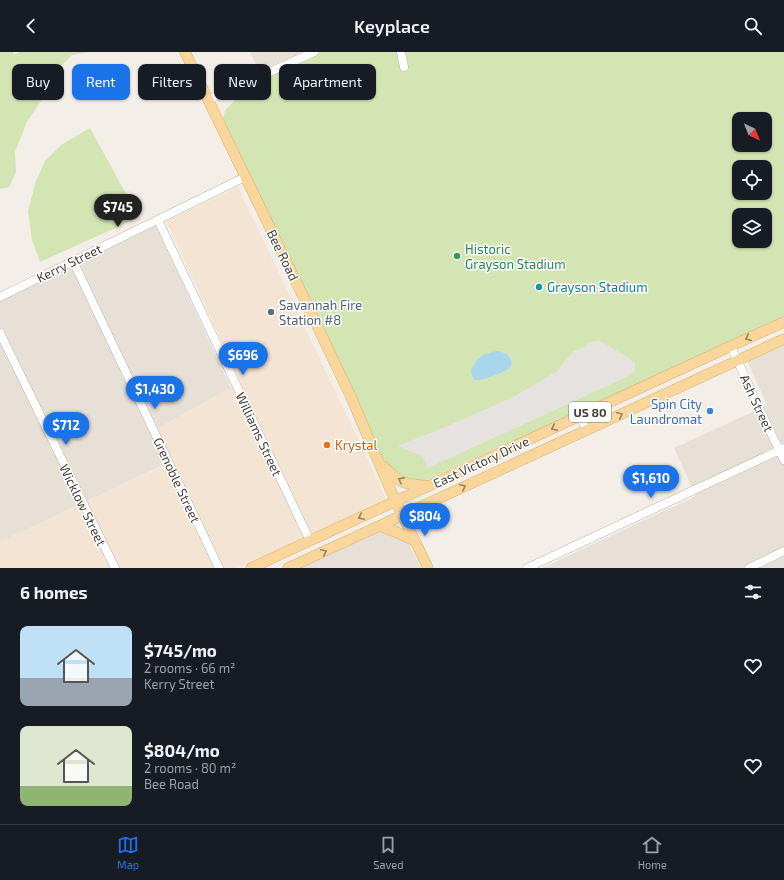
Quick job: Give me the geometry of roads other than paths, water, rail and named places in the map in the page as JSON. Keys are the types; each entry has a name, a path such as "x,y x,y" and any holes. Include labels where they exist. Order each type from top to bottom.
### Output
{"main road":[{"name":"Bee Road","path":"185,52 351,397 402,515 428,568"},
{"name":"East Victory Drive","path":"251,568 784,322"},
{"name":"East Victory Drive","path":"293,567 402,515 784,339"},
{"path":"379,462 395,478 402,482 428,486"},
{"path":"380,526 415,541"}],"street":[{"path":"208,100 314,52"},
{"path":"402,52 404,67"},
{"name":"Kerry Street","path":"0,296 245,177"},
{"name":"Williams Street","path":"158,220 310,540"},
{"name":"Grenoble Street","path":"73,261 219,568"},
{"name":"Wicklow Street","path":"0,333 115,568"},
{"name":"Ash Street","path":"731,346 737,361 782,449 784,460"},
{"path":"580,416 586,430"},
{"path":"527,568 782,449"},
{"path":"749,568 784,551"}],"water":[{"path":"498,351 510,358 512,362 510,368 481,380 474,380 471,371 475,362 481,356"}],"place":[{"name":"Historic Grayson Stadium","path":"457,256"},
{"name":"Grayson Stadium","path":"539,287"},
{"name":"Savannah Fire Station #8","path":"271,312"},
{"name":"Spin City Laundromat","path":"710,411"},
{"name":"Krystal","path":"327,445"}]}
